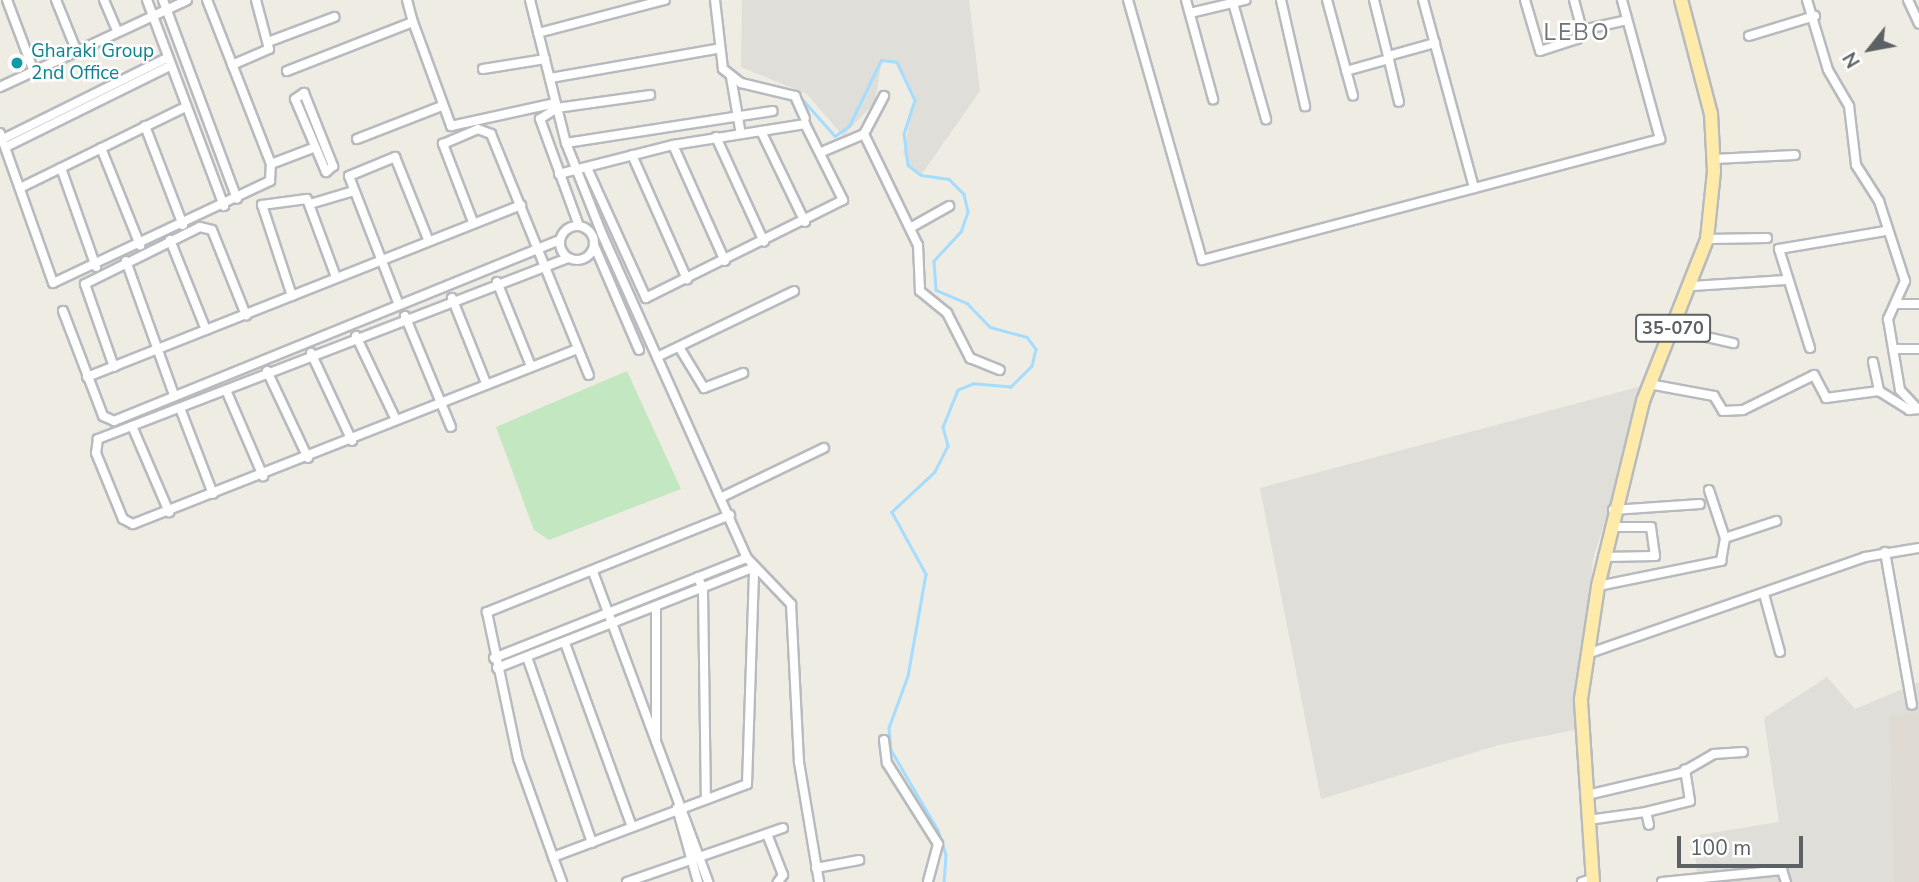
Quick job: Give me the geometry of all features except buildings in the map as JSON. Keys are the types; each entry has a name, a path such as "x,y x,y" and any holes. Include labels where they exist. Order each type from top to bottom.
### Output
{"main road":[{"name":"35-070","path":"1589,881 1581,699 1603,557 1613,510 1649,384 1692,286 1707,239 1714,159 1705,80 1681,0"}],"street":[{"path":"7,0 34,72"},
{"path":"56,0 77,52"},
{"path":"104,0 117,31"},
{"path":"147,0 224,206"},
{"path":"0,88 77,52 164,3 187,0"},
{"path":"168,62 3,140 53,283 96,267 224,206 273,178 271,164 207,0"},
{"path":"232,65 268,52 268,42 256,0"},
{"path":"407,0 442,106 456,129 557,105 650,95"},
{"path":"530,0 566,143 603,234 747,558 753,569 781,592 794,613 799,762 819,882"},
{"path":"538,33 665,0"},
{"path":"715,0 717,48 731,77 740,129"},
{"path":"1128,0 1202,260 1660,139 1622,0"},
{"path":"1186,0 1213,99"},
{"path":"1190,13 1245,0"},
{"path":"1281,0 1305,106"},
{"path":"1327,0 1353,96"},
{"path":"1374,0 1399,102"},
{"path":"1423,0 1474,188"},
{"path":"1525,0 1537,47 1543,51 1568,42 1582,30 1627,20"},
{"path":"1574,0 1582,30"},
{"path":"1807,0 1815,16 1828,70 1849,106 1851,149 1879,201 1882,231 1905,281 1888,319 1900,390 1915,409"},
{"path":"1908,0 1919,24"},
{"path":"164,3 237,199"},
{"path":"1233,3 1266,119"},
{"path":"1749,36 1815,16"},
{"path":"268,42 334,18"},
{"path":"287,71 413,22"},
{"path":"1346,71 1435,43"},
{"path":"550,78 717,48"},
{"path":"483,69 545,59"},
{"path":"731,77 795,96 805,118"},
{"path":"302,93 331,170 321,171 313,148 295,99 302,93"},
{"path":"824,151 864,134 884,96"},
{"path":"557,105 540,119 579,226 593,241 639,350"},
{"path":"357,139 442,106"},
{"path":"20,188 185,107"},
{"path":"566,143 738,113 774,111"},
{"path":"559,174 673,145 805,124 824,151 843,200 725,261 643,297 587,168"},
{"path":"145,126 183,225"},
{"path":"473,222 446,139 478,130 491,134 589,375"},
{"path":"761,131 805,222"},
{"path":"864,134 918,245 920,291 947,313 970,358 1000,370"},
{"path":"716,137 764,242"},
{"path":"673,145 725,261"},
{"path":"101,148 141,245"},
{"path":"271,164 313,148"},
{"path":"632,155 687,279"},
{"path":"1714,159 1795,155"},
{"path":"400,305 354,191 352,173 395,157 428,239"},
{"path":"61,168 96,267"},
{"path":"310,204 354,191"},
{"path":"292,296 259,209 301,195 310,204 336,277"},
{"path":"87,377 246,315 428,239 521,205"},
{"path":"910,228 949,206"},
{"path":"114,367 84,288 126,261 170,240 209,226 246,315"},
{"path":"63,311 87,377 110,421 537,250 560,240 566,229 579,226"},
{"path":"1810,348 1786,279 1780,248 1882,231"},
{"path":"577,349 486,383 263,477 134,524 123,519 95,446 132,426 405,316 544,265 568,258 581,259 593,241 603,234"},
{"path":"1707,239 1767,238"},
{"path":"170,240 206,330"},
{"path":"560,240 568,258"},
{"path":"126,261 174,395"},
{"path":"1692,286 1786,279"},
{"path":"497,282 531,366"},
{"path":"657,357 794,291"},
{"path":"452,298 486,383"},
{"path":"1897,304 1919,304"},
{"path":"376,314 381,326"},
{"path":"405,316 451,426"},
{"path":"1672,329 1733,343"},
{"path":"633,338 646,332"},
{"path":"356,336 396,420"},
{"path":"679,347 704,388 743,373"},
{"path":"1893,348 1919,349"},
{"path":"311,354 352,441"},
{"path":"1872,362 1879,391"},
{"path":"267,372 308,458"},
{"path":"1649,384 1714,396 1723,411 1743,410 1814,375 1826,398 1879,391 1915,409"},
{"path":"200,385 206,398"},
{"path":"226,390 263,477"},
{"path":"155,404 160,415"},
{"path":"180,408 213,494"},
{"path":"132,426 169,512"},
{"path":"722,497 824,448"},
{"path":"1598,586 1721,561 1725,538 1709,490"},
{"path":"1613,510 1700,504"},
{"path":"562,882 517,759 494,658 490,610 593,572 730,515"},
{"path":"1725,538 1776,521"},
{"path":"1603,557 1651,558 1656,550 1651,527 1609,527"},
{"path":"1587,654 1839,566 1885,552 1919,548"},
{"path":"1885,552 1912,705"},
{"path":"494,658 747,558"},
{"path":"497,668 753,569"},
{"path":"553,857 706,799 748,780 753,569"},
{"path":"593,572 677,808 694,859 698,882"},
{"path":"698,577 703,590 706,799"},
{"path":"1763,594 1780,652"},
{"path":"656,608 656,748"},
{"path":"565,643 632,827"},
{"path":"527,657 592,844"},
{"path":"884,740 887,763 938,844 928,882"},
{"path":"1587,795 1685,769 1714,754 1744,752"},
{"path":"1588,820 1646,812 1690,802 1685,769"},
{"path":"1646,812 1649,825"},
{"path":"627,882 783,828"},
{"path":"767,834 783,875 778,882"},
{"path":"694,859 708,882"},
{"path":"816,868 859,860"},
{"path":"1662,882 1785,871 1787,882"}],"shaded area":[{"path":"742,0 969,0 980,91 921,175 914,172 903,153 915,96 897,62 882,59 875,102 843,136 807,94 741,67"},
{"path":"1649,384 1593,559 1580,729 1499,745 1321,799 1260,488"},
{"path":"1827,677 1855,709 1919,682 1919,882 1698,882 1693,836 1779,822 1764,718"},
{"path":"1919,713 1919,882 1894,882 1889,715"}],"green space":[{"path":"627,371 681,489 549,540 534,530 496,427"}],"waterway":[{"path":"797,93 835,136 849,126 881,60 897,62 915,100 904,133 908,165 921,175 949,179 964,194 968,212 961,232 934,261 936,290 967,303 990,327 1027,337 1036,349 1032,366 1011,387 973,384 958,390 943,427 948,446 935,472 892,512 926,574 908,676 889,728 891,750 938,830 946,855 944,882"}],"place":[{"name":"Gharaki Group 2nd Office","path":"17,63"}],"district":[{"name":"LEBO","path":"1577,33"}]}
